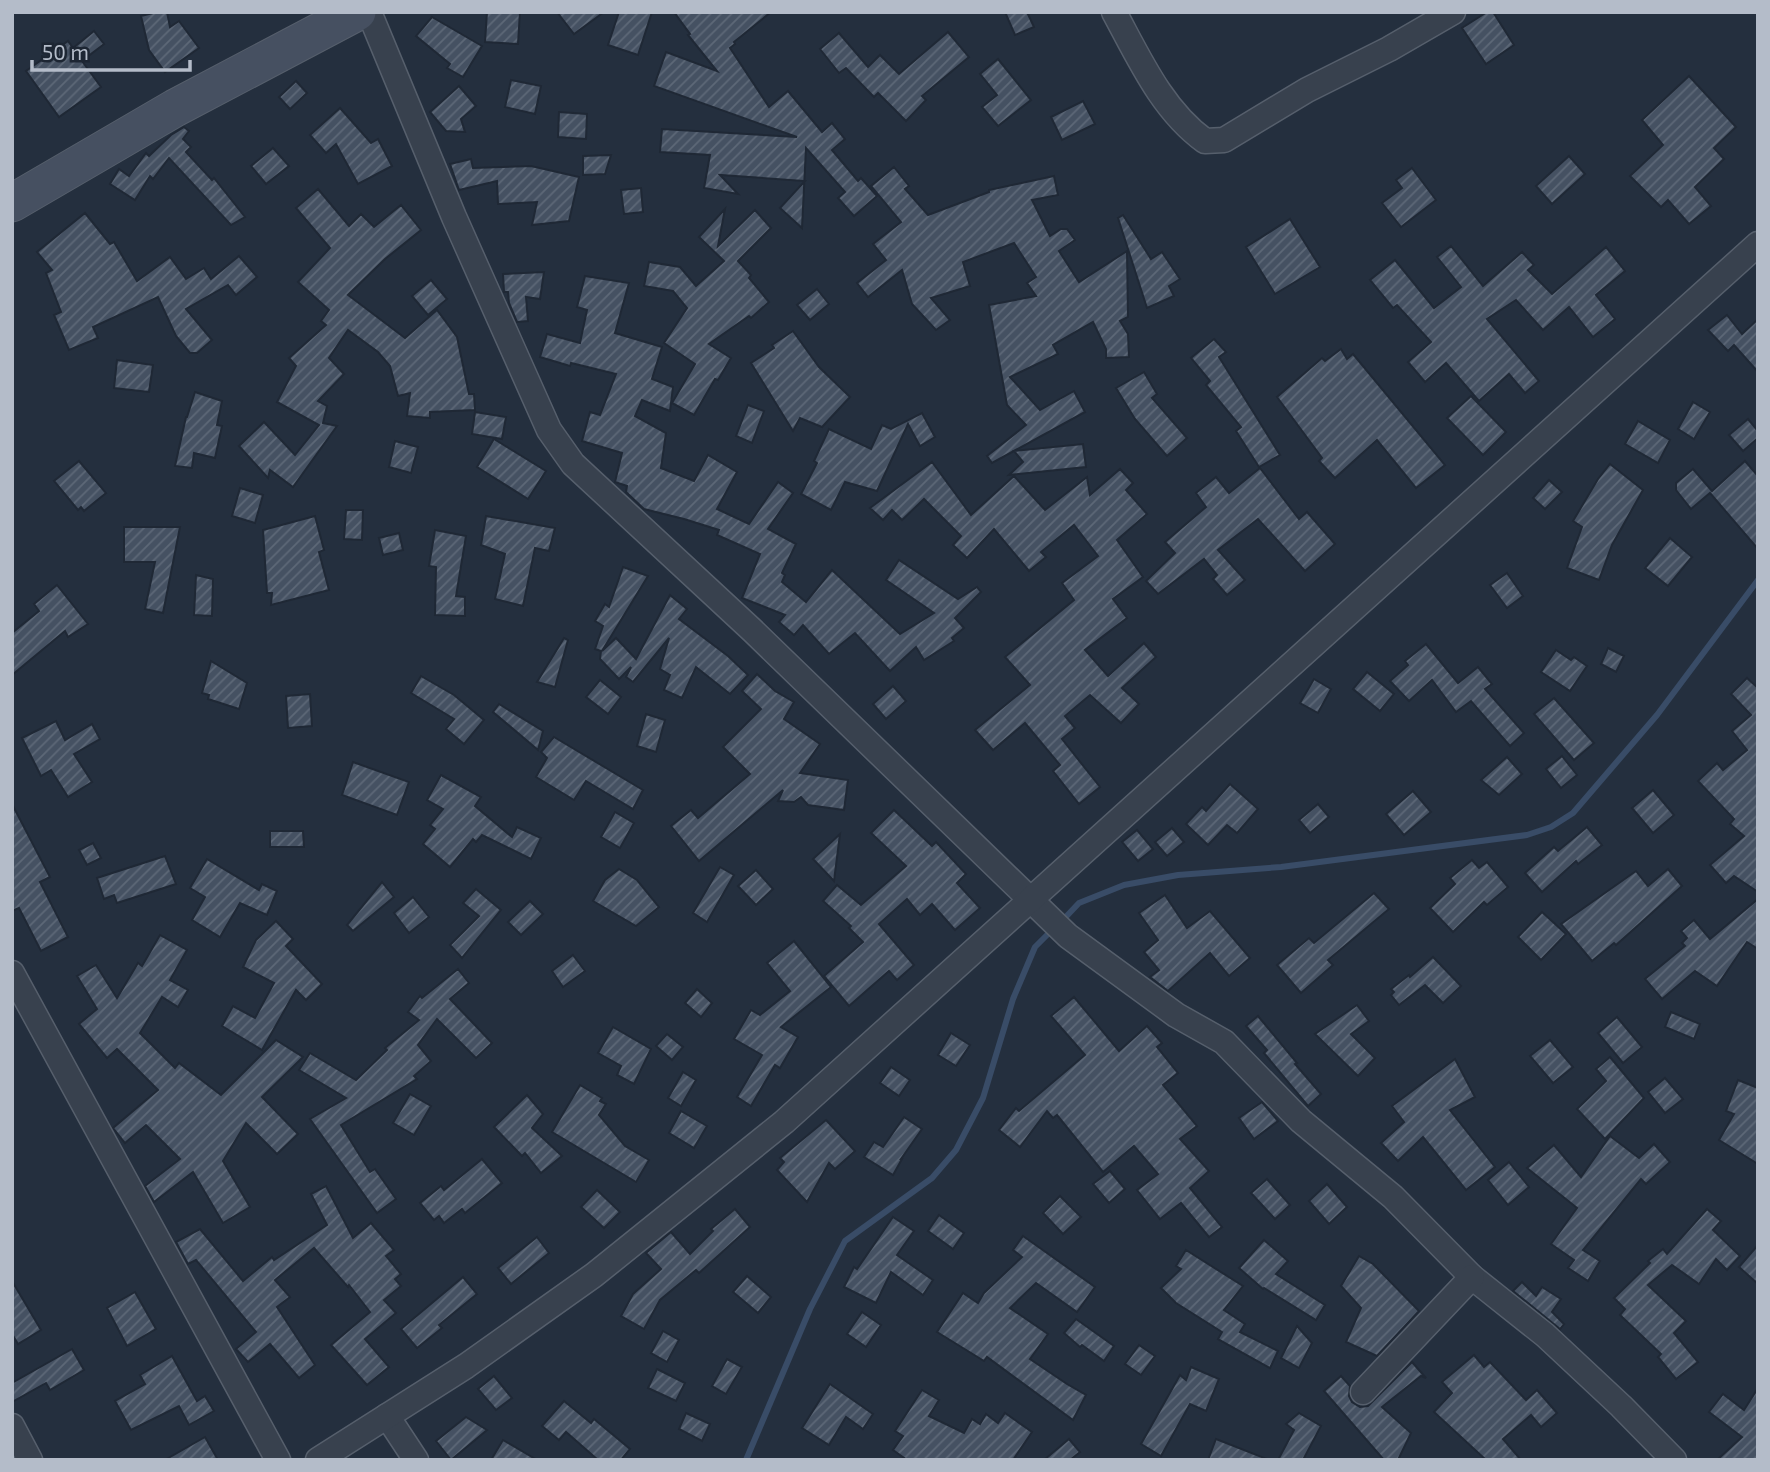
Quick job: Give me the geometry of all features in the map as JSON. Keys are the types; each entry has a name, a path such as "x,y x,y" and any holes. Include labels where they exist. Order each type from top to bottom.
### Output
{"street":[{"path":"12,203 175,108 357,12"},
{"path":"369,12 454,217 549,430 559,448 573,464 752,630 1068,936 1176,1015 1224,1042 1301,1121 1394,1197 1472,1277 1545,1335 1674,1460"},
{"path":"1114,12 1149,76 1187,128 1205,141 1224,139 1307,90 1389,49 1453,12"},
{"path":"318,1460 466,1366 611,1262 783,1122 1036,905 1758,244"},
{"path":"12,973 278,1460"},
{"path":"1363,1392 1472,1277"},
{"path":"387,1416 416,1460"},
{"path":"12,1426 30,1460"}],"building":[{"path":"167,12 170,27 179,21 199,48 165,72 149,50 141,16"},
{"path":"487,12 520,12 518,44 485,42"},
{"path":"557,12 604,12 574,34"},
{"path":"619,12 652,12 638,55 608,45"},
{"path":"674,12 771,12 730,48 769,107 788,91 822,132 832,123 845,139 832,150 858,181 861,178 877,196 854,216 838,198 845,192 806,148 804,181 720,175 738,194 704,188 710,155 660,152 662,129 797,137 654,86 666,52 717,71 688,35 690,34"},
{"path":"1005,12 1027,12 1034,27 1015,35"},
{"path":"1487,12 1493,12 1514,45 1486,64 1462,28"},
{"path":"432,17 482,46 463,77 447,68 450,64 416,36"},
{"path":"94,31 104,44 82,61 101,87 59,117 26,71 68,41 73,48"},
{"path":"948,32 969,57 922,96 926,100 906,121 878,93 874,97 846,68 839,73 820,49 839,33 868,67 880,55 899,74"},
{"path":"998,59 1031,100 998,126 982,107 997,95 980,74"},
{"path":"1689,76 1736,127 1714,148 1724,159 1695,187 1711,206 1689,224 1668,200 1661,207 1630,176 1663,145 1642,120"},
{"path":"511,80 541,86 535,114 505,107"},
{"path":"296,81 307,93 290,109 279,97"},
{"path":"459,86 476,106 461,119 465,132 446,131 430,112"},
{"path":"1083,101 1095,124 1062,140 1051,117"},
{"path":"340,108 371,143 378,139 392,166 358,184 336,144 326,153 310,135"},
{"path":"559,112 587,114 586,139 558,137"},
{"path":"184,127 189,131 183,139 191,147 186,152 212,180 214,178 245,217 231,225 169,158 153,179 150,176 135,200 110,184 119,169 129,176 146,153 149,156 171,135"},
{"path":"273,148 289,166 266,184 251,166"},
{"path":"611,155 605,174 583,175 583,156"},
{"path":"1569,156 1585,174 1552,204 1536,186"},
{"path":"471,159 473,168 531,166 579,177 569,221 532,225 537,202 498,204 497,181 459,190 450,164"},
{"path":"894,167 909,186 905,189 928,215 989,190 1054,176 1058,195 1032,200 1050,236 1061,229 1067,229 1075,240 1059,251 1079,282 1127,251 1128,317 1120,321 1128,334 1129,357 1106,358 1106,349 1093,322 1053,345 1058,354 1010,377 1040,410 1074,391 1085,412 992,463 987,456 1026,425 1007,405 989,305 1036,296 1027,283 1036,277 1014,243 963,262 970,286 931,298 950,320 936,330 912,304 902,270 868,297 857,283 886,260 873,244 901,222 871,186"},
{"path":"1412,168 1436,200 1401,227 1382,203 1402,188 1396,180"},
{"path":"804,182 802,228 780,208"},
{"path":"641,188 643,212 624,214 621,190"},
{"path":"318,189 349,226 361,214 374,227 401,205 421,230 385,259 348,295 405,338 437,310 457,337 469,394 474,394 475,410 430,412 430,418 407,416 410,393 398,396 390,366 378,352 348,330 329,358 344,374 318,401 327,406 323,423 337,426 293,487 270,470 268,478 239,446 264,422 295,455 319,425 277,402 296,366 289,358 326,325 321,321 329,310 298,282 330,248 296,208"},
{"path":"725,209 718,246 755,210 771,228 738,261 769,302 751,318 749,316 709,344 731,358 694,415 672,403 695,364 664,343 687,308 673,291 644,286 649,262 680,267 696,286 724,261 699,237"},
{"path":"85,213 110,244 114,242 137,281 170,257 186,279 204,268 211,279 239,256 257,277 236,295 228,285 186,309 212,340 197,353 190,353 176,336 158,297 93,327 98,338 69,350 54,315 61,312 46,273 52,270 37,252"},
{"path":"1123,215 1151,259 1162,252 1180,279 1169,286 1174,296 1147,308 1118,218"},
{"path":"1290,219 1320,267 1275,294 1246,247"},
{"path":"1451,246 1483,286 1522,252 1534,265 1528,270 1552,294 1606,247 1625,271 1596,295 1615,319 1593,337 1569,307 1543,330 1516,300 1487,319 1539,381 1525,393 1509,374 1479,401 1446,363 1425,382 1408,362 1431,342 1397,305 1393,308 1370,280 1395,260 1434,308 1461,287 1437,257"},
{"path":"544,272 540,299 526,297 528,321 517,322 509,303 508,292 504,292 503,274"},
{"path":"585,276 629,283 615,333 662,347 652,379 673,387 670,411 642,400 635,416 666,433 661,468 694,481 708,455 737,472 717,509 749,524 778,482 793,493 768,529 796,544 782,573 785,575 782,582 806,602 832,570 900,634 934,613 886,580 899,560 958,599 977,587 981,592 955,618 964,628 952,638 954,641 924,660 916,647 890,671 855,633 829,654 803,625 794,635 779,622 785,615 742,598 760,554 717,535 719,530 644,509 626,492 627,486 615,482 622,453 582,441 590,412 600,415 616,374 571,363 570,366 540,357 547,334 580,343 587,310 577,307"},
{"path":"431,280 447,299 428,315 412,296"},
{"path":"817,289 829,304 810,320 797,305"},
{"path":"1727,315 1742,334 1758,319 1758,372 1734,345 1728,351 1708,330"},
{"path":"793,331 819,367 850,397 822,427 800,418 793,431 751,363"},
{"path":"1214,339 1226,352 1219,357 1280,455 1259,467 1236,431 1241,427 1206,385 1210,381 1191,358"},
{"path":"1341,349 1347,359 1353,354 1445,465 1416,488 1377,440 1335,478 1319,461 1322,458 1277,397 1322,358 1325,361"},
{"path":"117,360 153,365 149,392 114,388"},
{"path":"1144,372 1157,394 1152,398 1187,438 1167,456 1135,419 1116,388"},
{"path":"195,392 222,401 217,425 222,426 215,458 194,453 192,468 175,466 186,417"},
{"path":"1471,396 1506,432 1483,455 1447,418"},
{"path":"1693,402 1710,412 1694,439 1678,429"},
{"path":"748,405 764,411 752,443 736,436"},
{"path":"475,412 506,417 502,439 472,434"},
{"path":"922,413 935,437 920,446 908,424 877,491 845,482 831,510 801,494 817,463 814,461 829,429 871,449 882,425 891,429"},
{"path":"1748,419 1758,431 1758,438 1743,451 1729,435"},
{"path":"1638,421 1670,440 1658,463 1625,444"},
{"path":"494,439 546,471 528,499 477,467"},
{"path":"395,441 418,447 411,473 389,467"},
{"path":"1083,444 1086,467 1009,475 1023,462 1014,451"},
{"path":"79,461 106,493 84,511 81,507 78,510 54,481"},
{"path":"1745,461 1758,476 1758,549 1710,493 1691,509 1676,490 1676,483 1693,469 1712,491"},
{"path":"932,462 971,515 1014,476 1045,510 1087,477 1090,495 1120,469 1133,483 1126,490 1147,514 1117,540 1143,577 1113,599 1127,618 1085,650 1108,676 1144,643 1156,657 1122,688 1139,704 1121,723 1090,695 1065,716 1075,728 1062,739 1100,787 1079,804 1053,771 1060,765 1025,723 993,750 975,730 1030,685 1005,657 1074,600 1062,583 1098,556 1074,525 1041,552 1046,557 1029,571 994,529 967,558 953,545 961,536 924,499 902,520 892,510 883,520 870,508"},
{"path":"1610,464 1643,490 1612,545 1599,580 1567,568 1582,527 1573,521"},
{"path":"1260,468 1299,519 1307,512 1335,544 1305,571 1258,519 1218,550 1245,580 1227,595 1213,579 1217,575 1204,559 1158,594 1146,581 1175,553 1165,542 1206,507 1196,493 1216,477 1229,493"},
{"path":"1549,480 1562,492 1545,509 1533,498"},
{"path":"240,488 263,495 255,523 232,516"},
{"path":"346,510 363,510 362,540 344,539"},
{"path":"315,516 324,550 319,552 329,590 271,605 272,593 267,593 263,530"},
{"path":"486,516 555,528 549,551 535,548 523,606 495,599 505,554 481,545"},
{"path":"124,527 180,527 163,613 145,609 155,562 124,562"},
{"path":"435,530 466,536 456,596 465,597 465,616 435,615 436,567 429,566"},
{"path":"399,533 403,550 383,555 379,538"},
{"path":"1670,538 1692,557 1668,586 1645,568"},
{"path":"623,567 648,576 602,651 616,638 636,659 670,595 687,609 679,619 728,656 748,675 730,694 696,667 682,698 664,690 670,675 660,669 669,638 633,682 626,677 631,667 619,679 600,659 601,651 595,649 603,626 595,621 605,604 609,607"},
{"path":"1507,573 1523,596 1507,608 1490,585"},
{"path":"196,575 213,579 212,616 194,615"},
{"path":"57,585 88,624 68,637 65,631 12,675 12,633 39,611 34,604"},
{"path":"564,638 568,640 555,687 537,682"},
{"path":"1426,644 1458,683 1478,667 1492,684 1485,689 1524,733 1510,746 1471,701 1456,712 1432,680 1409,701 1390,681 1408,665 1405,661"},
{"path":"1608,648 1624,656 1616,672 1601,664"},
{"path":"1556,650 1587,666 1570,691 1541,672"},
{"path":"211,661 247,683 239,709 208,699 209,695 202,693"},
{"path":"1367,672 1394,694 1380,711 1353,689"},
{"path":"757,674 775,691 794,702 784,719 820,744 800,773 848,780 844,810 808,805 801,797 794,802 778,801 783,790 699,861 671,826 691,810 698,818 750,774 723,747 761,709 742,691"},
{"path":"421,676 454,695 484,720 464,744 446,729 454,719 411,693"},
{"path":"1747,678 1758,688 1758,892 1734,876 1726,883 1710,865 1744,836 1730,824 1734,819 1698,781 1717,763 1723,770 1747,750 1732,731 1751,715 1731,694"},
{"path":"1314,679 1331,689 1318,713 1300,703"},
{"path":"600,680 621,697 608,714 586,697"},
{"path":"893,686 906,701 886,719 873,704"},
{"path":"310,694 312,726 288,728 286,696"},
{"path":"1554,698 1594,743 1574,760 1534,714"},
{"path":"499,704 543,731 538,750 493,712"},
{"path":"646,714 665,720 656,752 637,746"},
{"path":"56,721 65,740 92,724 100,739 74,754 92,782 68,797 51,770 41,776 22,738"},
{"path":"554,737 643,790 633,809 586,781 574,800 536,777 547,758 541,752"},
{"path":"1562,756 1577,775 1561,788 1546,769"},
{"path":"1507,757 1522,774 1499,795 1481,780"},
{"path":"353,762 409,782 397,815 342,795"},
{"path":"441,775 481,797 475,806 512,837 517,827 541,838 531,859 482,835 476,842 473,839 450,867 423,844 435,829 430,825 443,809 427,800"},
{"path":"1230,784 1258,809 1237,833 1227,825 1208,845 1186,824 1202,807 1206,811"},
{"path":"1653,790 1674,815 1653,833 1632,808"},
{"path":"1413,791 1431,812 1404,835 1386,814"},
{"path":"12,804 50,877 40,882 68,937 41,951 19,908 12,911"},
{"path":"1318,804 1329,817 1310,833 1299,820"},
{"path":"894,810 932,846 936,842 966,874 957,883 980,908 955,930 932,904 920,915 907,899 879,924 914,965 897,980 889,971 849,1006 824,976 863,942 849,928 851,926 823,901 837,885 861,905 906,866 871,833"},
{"path":"615,812 634,823 620,848 601,837"},
{"path":"1587,827 1602,845 1578,864 1576,861 1542,892 1525,873 1554,847 1558,851"},
{"path":"1172,828 1184,842 1167,856 1155,842"},
{"path":"1137,830 1153,849 1138,861 1122,842"},
{"path":"270,831 303,831 304,847 270,847"},
{"path":"840,834 834,881 813,859"},
{"path":"93,843 101,858 87,865 79,850"},
{"path":"165,856 176,884 117,903 114,895 104,899 97,878"},
{"path":"207,859 259,890 262,884 277,891 267,915 240,903 220,937 192,920 205,897 190,888"},
{"path":"1472,860 1479,868 1487,862 1508,887 1487,905 1484,902 1453,932 1430,908 1455,884 1450,878"},
{"path":"720,867 734,875 707,922 693,913"},
{"path":"619,869 637,880 659,907 636,926 593,901 605,880"},
{"path":"1668,869 1682,886 1616,945 1614,943 1592,961 1561,924 1636,871 1648,886"},
{"path":"756,870 773,889 756,905 738,886"},
{"path":"382,882 394,897 353,931 347,925"},
{"path":"476,889 501,910 462,958 450,945 479,916 463,903"},
{"path":"1374,893 1389,909 1328,960 1333,965 1301,993 1277,965 1309,938 1314,943"},
{"path":"1165,895 1187,928 1210,911 1250,958 1229,976 1210,953 1168,991 1150,977 1159,970 1144,952 1158,940 1139,913"},
{"path":"413,897 429,917 409,933 394,913"},
{"path":"1758,899 1758,949 1747,942 1717,986 1695,971 1662,999 1645,979 1685,946 1682,943 1687,938 1681,931 1694,920 1710,939"},
{"path":"530,901 543,914 521,935 508,922"},
{"path":"1542,912 1566,934 1541,960 1518,937"},
{"path":"276,921 293,939 286,946 322,984 306,1000 296,990 262,1050 222,1026 233,1006 255,1018 274,983 243,967 256,940"},
{"path":"160,935 187,950 170,980 188,990 178,1007 162,997 140,1033 175,1068 179,1063 221,1095 276,1040 303,1057 262,1097 298,1134 277,1154 246,1123 223,1161 250,1207 223,1223 193,1172 154,1202 145,1186 180,1159 146,1125 125,1143 113,1128 158,1090 117,1049 107,1058 79,1024 97,1009 77,976 96,965 117,998 138,963 142,966"},
{"path":"794,941 831,987 781,1027 798,1037 780,1068 775,1065 751,1106 737,1097 762,1055 734,1039 751,1010 760,1015 790,991 767,963"},
{"path":"573,955 585,971 563,987 552,971"},
{"path":"1433,957 1461,986 1443,1003 1425,985 1399,1005 1391,995 1394,992 1391,989"},
{"path":"458,969 469,983 450,999 492,1043 476,1058 437,1019 418,1045 431,1061 414,1076 417,1079 341,1125 370,1172 375,1169 396,1199 377,1213 310,1119 346,1098 299,1070 310,1053 356,1080 387,1050 385,1048 419,1020 408,1012 420,996 422,998"},
{"path":"697,989 712,1003 701,1017 685,1003"},
{"path":"1074,997 1119,1051 1147,1026 1162,1043 1157,1047 1178,1073 1163,1085 1197,1126 1180,1139 1209,1171 1190,1188 1222,1227 1209,1237 1181,1203 1160,1219 1137,1190 1158,1174 1134,1146 1103,1172 1057,1115 1053,1118 1047,1111 1020,1147 999,1130 1016,1108 1019,1111 1085,1055 1051,1016"},
{"path":"1357,1005 1369,1021 1351,1034 1375,1058 1358,1076 1315,1034"},
{"path":"1671,1012 1700,1024 1694,1039 1665,1027"},
{"path":"1258,1016 1321,1094 1308,1106 1264,1053 1267,1050 1246,1026"},
{"path":"1617,1017 1642,1047 1623,1063 1598,1033"},
{"path":"613,1027 651,1049 634,1084 617,1075 621,1066 598,1053"},
{"path":"951,1033 970,1045 956,1066 938,1055"},
{"path":"667,1034 683,1047 672,1060 656,1046"},
{"path":"1550,1040 1573,1067 1553,1083 1530,1056"},
{"path":"1610,1057 1644,1098 1605,1139 1577,1109 1606,1081 1596,1069"},
{"path":"1455,1059 1475,1097 1450,1110 1495,1167 1466,1190 1423,1137 1398,1161 1381,1143 1404,1122 1392,1106"},
{"path":"891,1067 910,1080 899,1096 880,1083"},
{"path":"683,1072 696,1080 681,1106 668,1098"},
{"path":"1665,1078 1683,1099 1665,1113 1648,1092"},
{"path":"1738,1080 1758,1088 1758,1164 1719,1140 1734,1114 1726,1111"},
{"path":"580,1085 602,1098 600,1101 606,1104 599,1115 625,1146 649,1160 636,1182 552,1132"},
{"path":"410,1094 431,1106 414,1135 393,1123"},
{"path":"527,1095 543,1114 532,1128 562,1156 541,1173 525,1153 522,1156 494,1127"},
{"path":"1262,1102 1278,1121 1254,1139 1239,1118"},
{"path":"681,1111 707,1126 694,1148 669,1133"},
{"path":"904,1117 922,1129 893,1175 864,1157 874,1142 883,1147"},
{"path":"826,1120 855,1151 835,1169 829,1163 807,1202 777,1170 784,1162 780,1158"},
{"path":"1610,1136 1639,1158 1654,1144 1670,1162 1646,1184 1641,1179 1583,1250 1600,1261 1588,1281 1568,1268 1574,1260 1551,1244 1577,1208 1527,1168 1554,1145 1581,1177"},
{"path":"482,1159 502,1183 465,1213 462,1209 444,1223 439,1216 434,1220 420,1203 441,1186 444,1190"},
{"path":"1509,1162 1529,1187 1508,1205 1488,1180"},
{"path":"1110,1171 1125,1189 1109,1203 1093,1184"},
{"path":"1267,1179 1290,1205 1275,1219 1251,1193"},
{"path":"1327,1184 1347,1207 1329,1224 1309,1201"},
{"path":"326,1186 353,1238 371,1223 394,1250 386,1256 401,1274 395,1279 401,1286 384,1300 396,1313 365,1339 389,1367 367,1385 331,1345 370,1312 314,1248 275,1280 290,1297 277,1307 315,1365 299,1378 270,1344 248,1362 236,1349 256,1332 196,1260 188,1264 176,1242 200,1229 243,1281 272,1257 274,1260 327,1225 311,1194"},
{"path":"597,1190 620,1212 604,1228 581,1207"},
{"path":"1060,1196 1081,1217 1063,1234 1043,1213"},
{"path":"735,1209 750,1227 699,1273 696,1270 660,1300 644,1329 621,1316 633,1294 661,1269 646,1253 671,1232 690,1254 713,1231 711,1229"},
{"path":"1707,1209 1721,1221 1713,1230 1740,1256 1727,1270 1716,1259 1699,1284 1672,1265 1648,1285 1686,1321 1674,1333 1698,1362 1676,1379 1658,1357 1661,1354 1620,1315 1625,1309 1614,1298 1650,1263 1648,1261 1663,1249 1667,1254"},
{"path":"939,1215 964,1233 953,1249 928,1231"},
{"path":"893,1217 914,1231 897,1255 933,1280 923,1295 891,1272 876,1303 844,1287 854,1267 857,1269"},
{"path":"1023,1236 1095,1287 1077,1312 1036,1283 1010,1308 1048,1334 1030,1359 1086,1395 1073,1420 987,1357 984,1361 937,1332 963,1293 978,1303 984,1293 1022,1257 1013,1250"},
{"path":"537,1237 549,1253 511,1284 498,1268"},
{"path":"1264,1240 1288,1261 1276,1274 1325,1305 1316,1320 1263,1289 1239,1268"},
{"path":"1758,1245 1758,1284 1739,1267"},
{"path":"1186,1250 1243,1286 1224,1310 1245,1324 1240,1332 1278,1351 1270,1368 1218,1339 1222,1332 1176,1303 1161,1288 1181,1269 1176,1266"},
{"path":"1359,1256 1373,1264 1419,1311 1377,1356 1346,1342 1361,1308 1341,1286"},
{"path":"747,1276 771,1297 758,1313 733,1292"},
{"path":"463,1277 477,1294 439,1325 442,1328 417,1348 401,1329"},
{"path":"12,1281 41,1330 18,1344 12,1334"},
{"path":"1522,1282 1536,1296 1542,1287 1561,1299 1552,1312 1564,1324 1560,1329 1513,1291"},
{"path":"135,1292 156,1329 127,1346 107,1308"},
{"path":"862,1312 881,1325 866,1347 847,1334"},
{"path":"1076,1319 1114,1346 1104,1361 1082,1345 1080,1347 1064,1333"},
{"path":"1297,1326 1312,1343 1299,1368 1281,1358"},
{"path":"663,1331 679,1340 667,1362 651,1353"},
{"path":"1139,1345 1155,1356 1141,1375 1125,1364"},
{"path":"72,1349 84,1370 50,1390 46,1383 12,1402 12,1383"},
{"path":"1474,1355 1484,1367 1490,1362 1526,1400 1537,1390 1557,1413 1541,1427 1531,1415 1503,1439 1521,1460 1486,1460 1434,1412 1452,1393 1442,1382"},
{"path":"172,1356 197,1401 205,1396 214,1411 189,1425 179,1406 131,1430 115,1401 145,1384 140,1375"},
{"path":"727,1359 742,1367 726,1394 712,1386"},
{"path":"1412,1362 1426,1378 1421,1376 1382,1407 1411,1433 1398,1460 1384,1460 1324,1391 1341,1376 1350,1386 1349,1396 1352,1402 1360,1407 1368,1406"},
{"path":"1191,1367 1219,1379 1206,1411 1190,1404 1161,1456 1141,1444 1180,1375 1186,1380"},
{"path":"657,1369 685,1383 676,1401 648,1388"},
{"path":"494,1376 512,1398 496,1410 478,1389"},
{"path":"830,1384 873,1414 863,1429 846,1417 829,1445 802,1428"},
{"path":"1758,1388 1758,1460 1717,1460 1742,1437 1709,1412 1723,1394 1744,1410"},
{"path":"922,1390 939,1400 929,1416 964,1433 972,1419 980,1424 986,1414 998,1423 1005,1413 1032,1432 1013,1460 907,1460 893,1450 903,1436 895,1431"},
{"path":"564,1401 591,1423 594,1419 630,1449 621,1460 598,1460 566,1432 559,1440 542,1426"},
{"path":"686,1413 710,1424 702,1441 679,1429"},
{"path":"1299,1413 1321,1426 1303,1460 1278,1460 1294,1430 1286,1424"},
{"path":"466,1417 487,1430 451,1460 436,1441"},
{"path":"205,1437 218,1460 165,1460"},
{"path":"1069,1439 1080,1452 1070,1460 1044,1460"},
{"path":"1216,1439 1267,1459 1208,1460"},
{"path":"503,1440 537,1460 491,1460"}],"waterway":[{"path":"1061,922 1079,903 1124,885 1178,875 1281,867 1527,835 1551,827 1573,813 1657,715 1758,580"},
{"path":"746,1460 810,1309 845,1241 932,1178 956,1150 983,1098 1013,999 1035,947 1053,929"}]}
